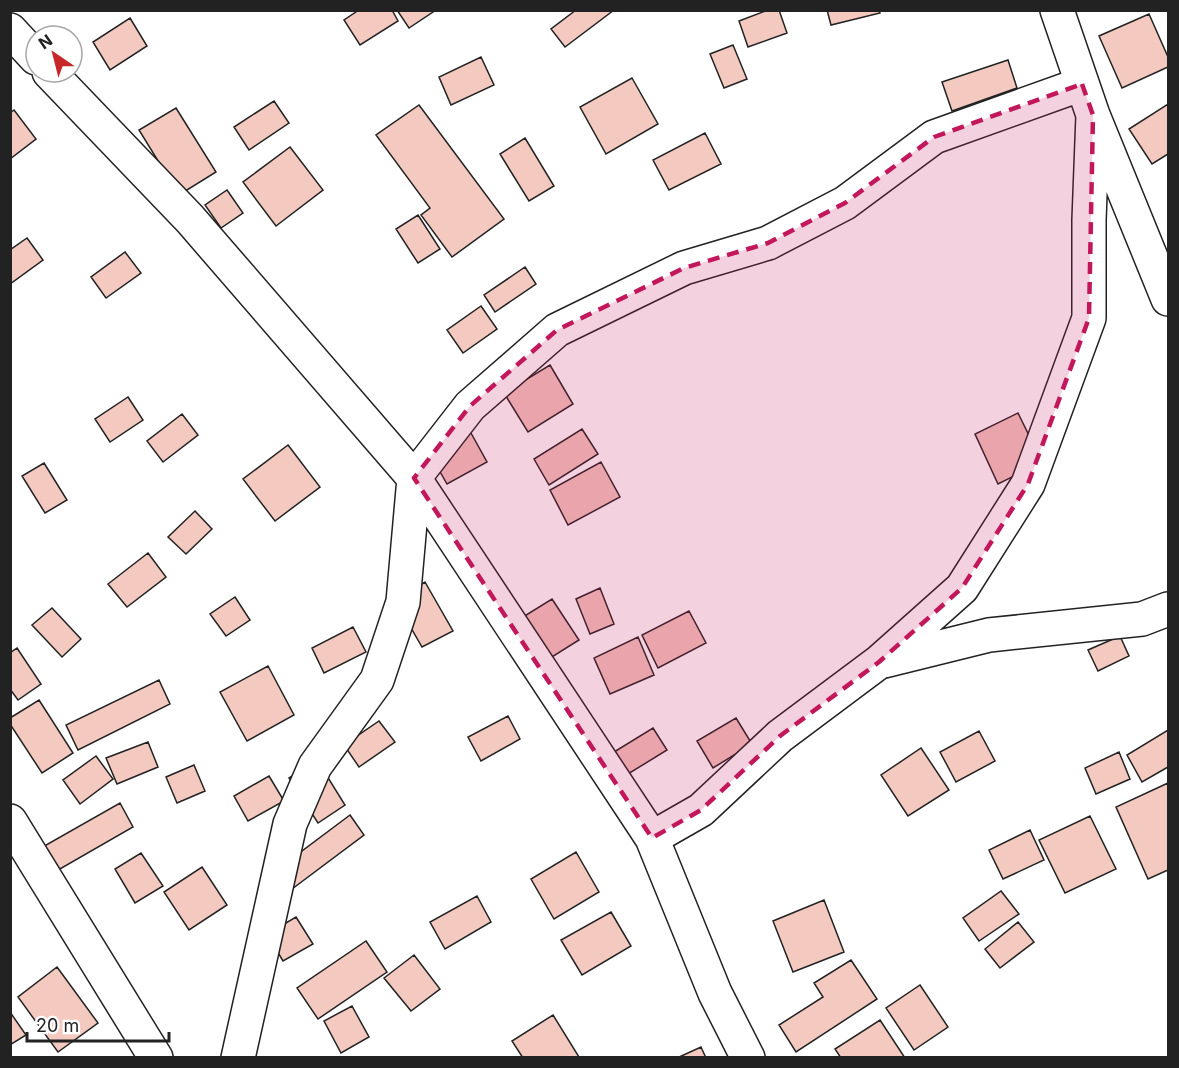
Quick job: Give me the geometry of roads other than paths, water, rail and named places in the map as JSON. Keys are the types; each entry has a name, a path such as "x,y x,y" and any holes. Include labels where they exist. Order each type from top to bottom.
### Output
{"street":[{"path":"1057,10 1093,115 1168,299"},
{"path":"10,30 24,45"},
{"path":"61,84 190,219 414,478 652,838 715,993 748,1058"},
{"path":"237,1058 290,824 315,766 377,680 403,602 414,478 470,406 557,330 684,268 768,243 845,203 934,137 1082,84"},
{"path":"652,838 701,810 780,736 879,662 962,588 1028,484 1089,318 1089,220 1093,115"},
{"path":"879,662 989,635 1142,619 1168,609"},
{"path":"10,821 156,1058"}]}
